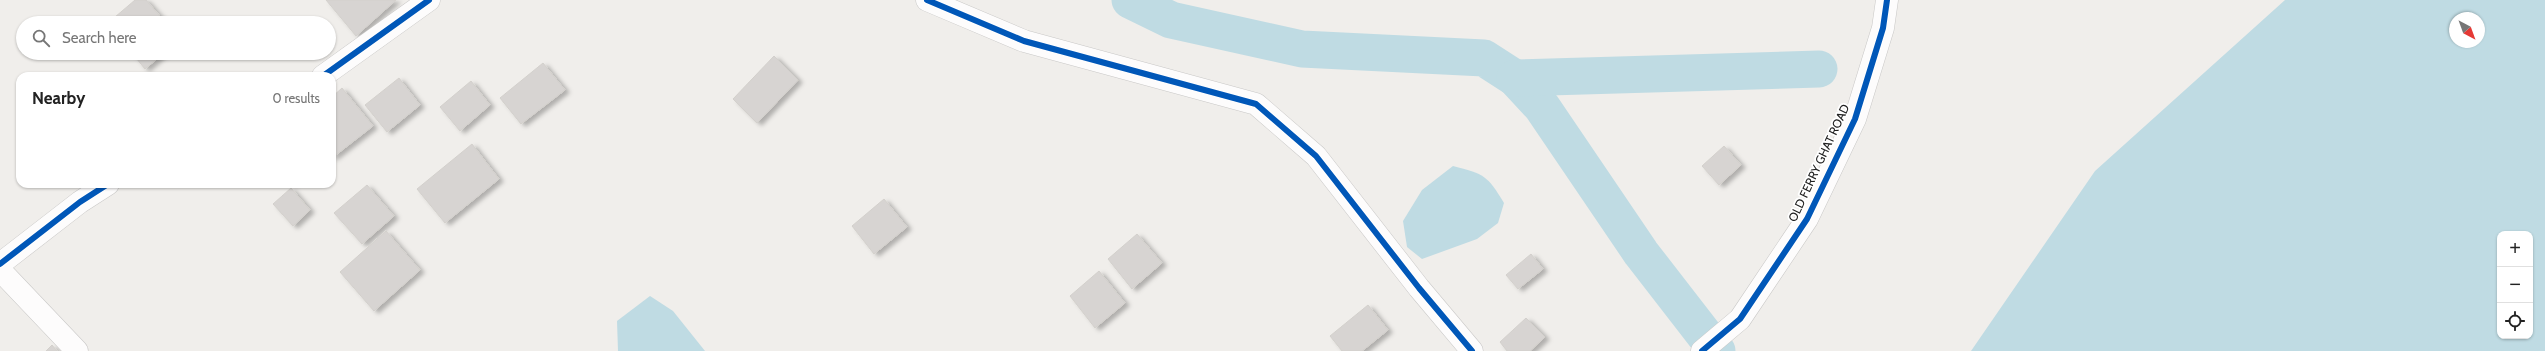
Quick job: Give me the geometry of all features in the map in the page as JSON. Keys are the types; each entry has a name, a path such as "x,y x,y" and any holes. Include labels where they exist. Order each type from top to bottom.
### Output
{"street":[{"path":"329,72 429,0"},
{"path":"927,0 1024,41 1256,104 1316,156 1419,288 1472,351"},
{"name":"OLD FERRY GHAT ROAD","path":"1702,351 1740,319 1807,219 1854,119 1883,28 1887,0"},
{"path":"0,264 80,202 102,188"},
{"path":"0,270 77,351"}],"water":[{"path":"2285,0 2545,0 2545,351 1971,351 2095,171"},
{"path":"1453,166 1472,171 1489,181 1504,203 1498,223 1477,239 1422,259 1407,247 1403,221 1422,190"},
{"path":"650,296 673,311 705,351 618,351 617,321"}],"building":[{"path":"135,0 146,0 160,16 116,16"},
{"path":"326,0 396,0 356,36"},
{"path":"774,56 798,80 757,123 733,99"},
{"path":"138,60 156,60 145,69"},
{"path":"543,63 565,90 521,124 500,98"},
{"path":"399,78 420,105 387,132 365,105"},
{"path":"471,81 490,105 460,131 440,107"},
{"path":"342,88 373,126 336,155 336,93"},
{"path":"472,144 499,179 445,223 417,189"},
{"path":"1724,146 1741,165 1719,185 1702,166"},
{"path":"367,185 394,216 362,244 334,213"},
{"path":"291,188 310,210 293,226 273,204"},
{"path":"884,199 907,227 874,254 852,226"},
{"path":"386,231 420,270 374,311 340,272"},
{"path":"1137,234 1162,263 1132,289 1108,259"},
{"path":"1531,254 1543,269 1518,289 1506,275"},
{"path":"1099,271 1125,303 1095,328 1070,296"},
{"path":"1368,305 1388,330 1362,351 1342,351 1330,336"},
{"path":"1526,318 1545,337 1530,351 1507,351 1500,342"},
{"path":"52,345 57,351 46,351"}],"waterway":[{"path":"1130,0 1171,20 1302,49 1484,58 1515,78 1542,107 1641,253 1717,351"},
{"path":"1515,78 1819,69"}],"cycle path":[{"path":"329,72 429,0"},
{"path":"927,0 1024,41 1256,104 1316,156 1419,288 1472,351"},
{"path":"1702,351 1740,319 1807,219 1855,119 1883,28 1887,0"},
{"path":"0,264 80,202 102,188"}]}
